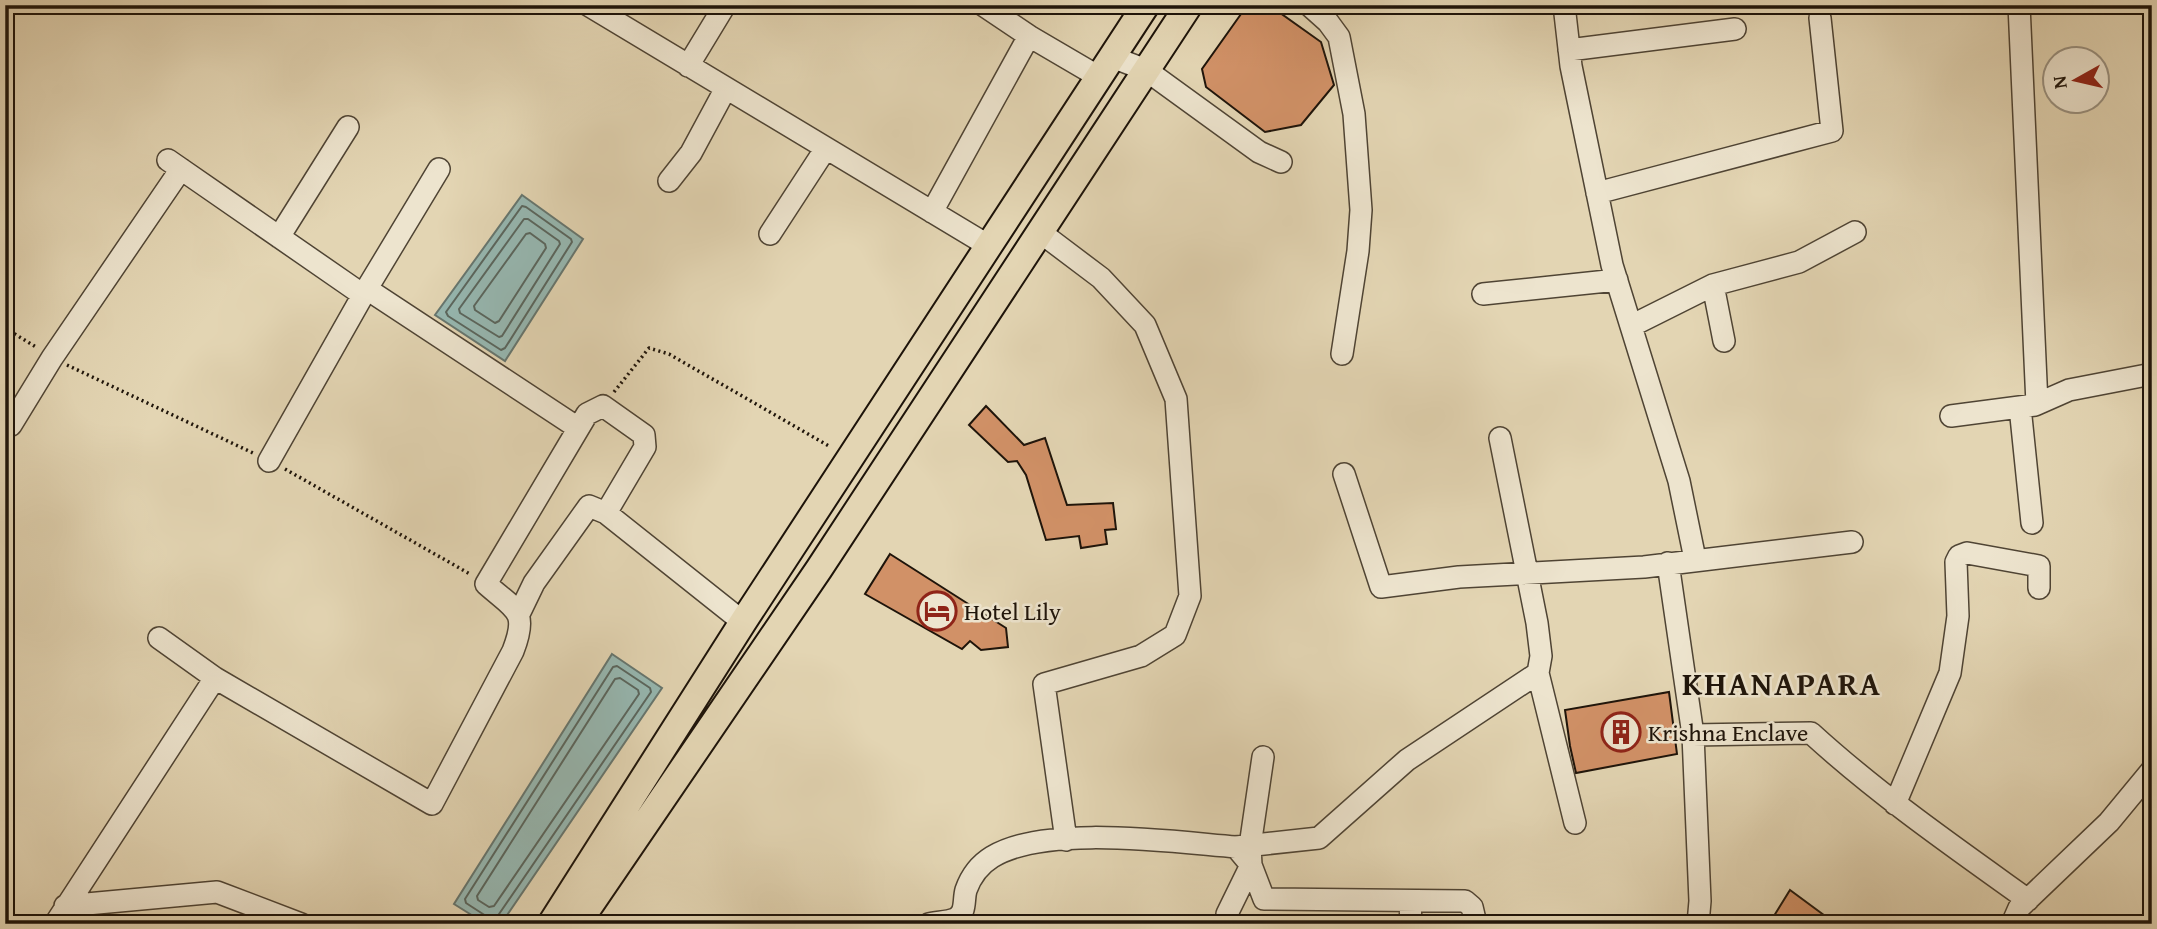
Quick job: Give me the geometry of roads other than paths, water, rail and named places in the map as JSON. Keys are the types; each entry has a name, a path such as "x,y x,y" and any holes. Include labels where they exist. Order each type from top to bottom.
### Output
{"main road":[{"path":"555,923 743,622 1146,5"},
{"path":"555,923 825,559 1189,5"}],"street":[{"path":"588,5 989,246"},
{"path":"688,66 725,5"},
{"path":"983,5 1029,36 1106,67 1146,70 1259,152 1281,162"},
{"path":"1309,5 1328,22 1339,37 1354,114 1361,210 1358,251 1342,354"},
{"path":"1564,5 1569,50 1617,280 1679,481 1695,559"},
{"path":"2019,5 2032,523"},
{"path":"1597,193 1832,131 1820,18"},
{"path":"1569,50 1735,29"},
{"path":"932,212 1029,36"},
{"path":"668,181 691,153 726,88"},
{"path":"279,237 348,128"},
{"path":"770,234 826,148"},
{"path":"11,425 174,164 279,237 578,428"},
{"path":"269,461 439,169"},
{"path":"1040,232 1101,278 1145,325 1176,398 1190,596 1175,635 1141,656 1044,684 1066,840"},
{"path":"1631,326 1713,285 1799,262 1854,232"},
{"path":"1483,294 1617,280"},
{"path":"1713,285 1724,341"},
{"path":"1951,416 2029,406 2069,390 2152,374"},
{"path":"519,614 486,584 587,414 603,406 644,435 645,447 606,513"},
{"path":"1500,438 1541,656 1538,673 1575,823"},
{"path":"1344,474 1381,587 1459,577 1644,567 1852,542"},
{"path":"159,638 215,678 432,804 513,651 521,630 519,614 534,583 589,506 606,513 743,622"},
{"path":"1895,804 1950,673 1958,616 1956,562 1959,556 1967,552 2039,566 2039,588"},
{"path":"1668,563 1693,735 1699,924"},
{"path":"929,924 957,918 963,911 965,892 976,869 992,857 1019,844 1102,837 1246,853 1319,838 1408,760 1538,673"},
{"path":"60,915 215,678"},
{"path":"1693,735 1811,733 1895,804 2028,900"},
{"path":"1228,924 1227,914 1246,853 1264,757"},
{"path":"2012,924 2020,908 2109,822 2152,770"},
{"path":"1246,853 1264,900 1465,901 1472,907 1476,924"},
{"path":"60,915 217,892 301,924"},
{"path":"1410,901 1411,924"}],"water":[{"path":"522,195 583,239 505,361 435,315"},
{"path":"612,654 662,688 501,924 486,924 454,904"}],"place":[{"name":"Hotel Lily","path":"937,611"},
{"name":"Krishna Enclave","path":"1621,732"}],"district":[{"name":"KHANAPARA","path":"1782,683"}]}
